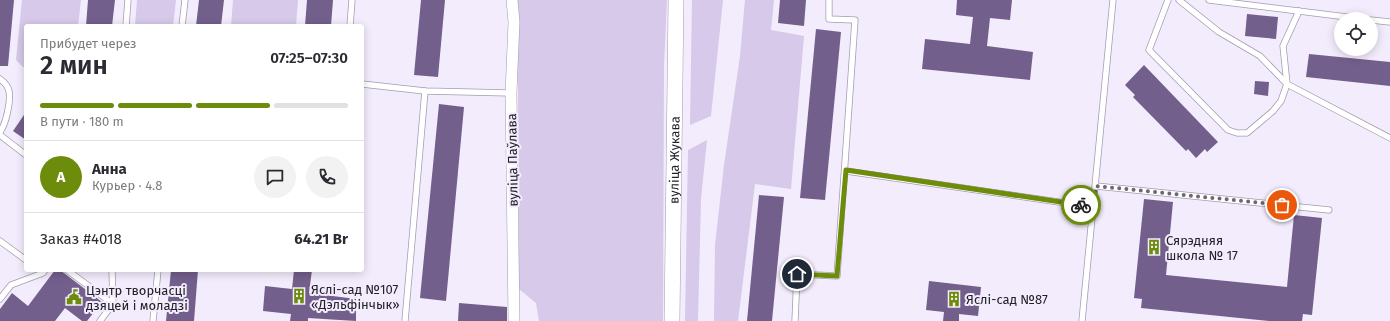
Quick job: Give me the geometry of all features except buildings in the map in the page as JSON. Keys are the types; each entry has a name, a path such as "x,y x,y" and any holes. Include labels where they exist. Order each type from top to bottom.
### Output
{"street":[{"name":"вуліца Паўлава","path":"512,0 514,22 511,94 514,321"},
{"name":"вуліца Жукава","path":"672,321 676,0"}],"lane":[{"path":"126,24 128,0"},
{"path":"182,24 185,0"},
{"path":"350,24 352,0"},
{"path":"795,321 797,274 837,276 856,20 829,19 829,0"},
{"path":"1082,321 1113,0"},
{"path":"1168,0 1149,50 1228,130 1237,133 1247,132 1273,112 1281,101 1287,84 1283,46 1299,11"},
{"path":"1179,0 1219,32 1260,56 1287,84 1390,138"},
{"path":"1209,0 1334,15"},
{"path":"1378,21 1390,22"},
{"path":"0,79 5,82 9,91 9,105 4,127 0,133 24,153"},
{"path":"364,84 425,91 511,94"},
{"path":"405,321 425,91"},
{"path":"846,170 1094,207"},
{"path":"1096,186 1329,210"},
{"path":"0,241 24,259"},
{"path":"0,298 11,284 40,272"},
{"path":"70,272 113,304"},
{"path":"100,321 113,304 112,272"},
{"path":"153,321 158,272"}],"shaded area":[{"path":"22,0 81,0 78,24 24,24 24,67 16,60"},
{"path":"137,0 176,0 173,24 135,24"},
{"path":"233,0 298,0 296,24 231,24"},
{"path":"512,0 667,0 664,66 663,321 539,321 536,303 519,289 518,87"},
{"path":"692,0 723,0 711,116 690,125"},
{"path":"745,0 774,0 771,30 804,36 791,189 755,184 738,321 714,321 715,245 724,165 740,56"},
{"path":"707,140 701,199 698,321 685,321 688,150"}],"way so far":[{"path":"1081,205 1094,207 1096,186 1282,205"}],"place":[{"name":"Сярэдняя школа № 17","path":"1154,247"},
{"name":"Яслі-сад №107 «Дэльфінчык»","path":"299,296"},
{"name":"Цэнтр творчасці дзяцей і моладзі","path":"74,297"},
{"name":"Яслі-сад №87","path":"954,299"}],"route":[{"path":"797,274 837,276 846,170 1081,205"}]}
